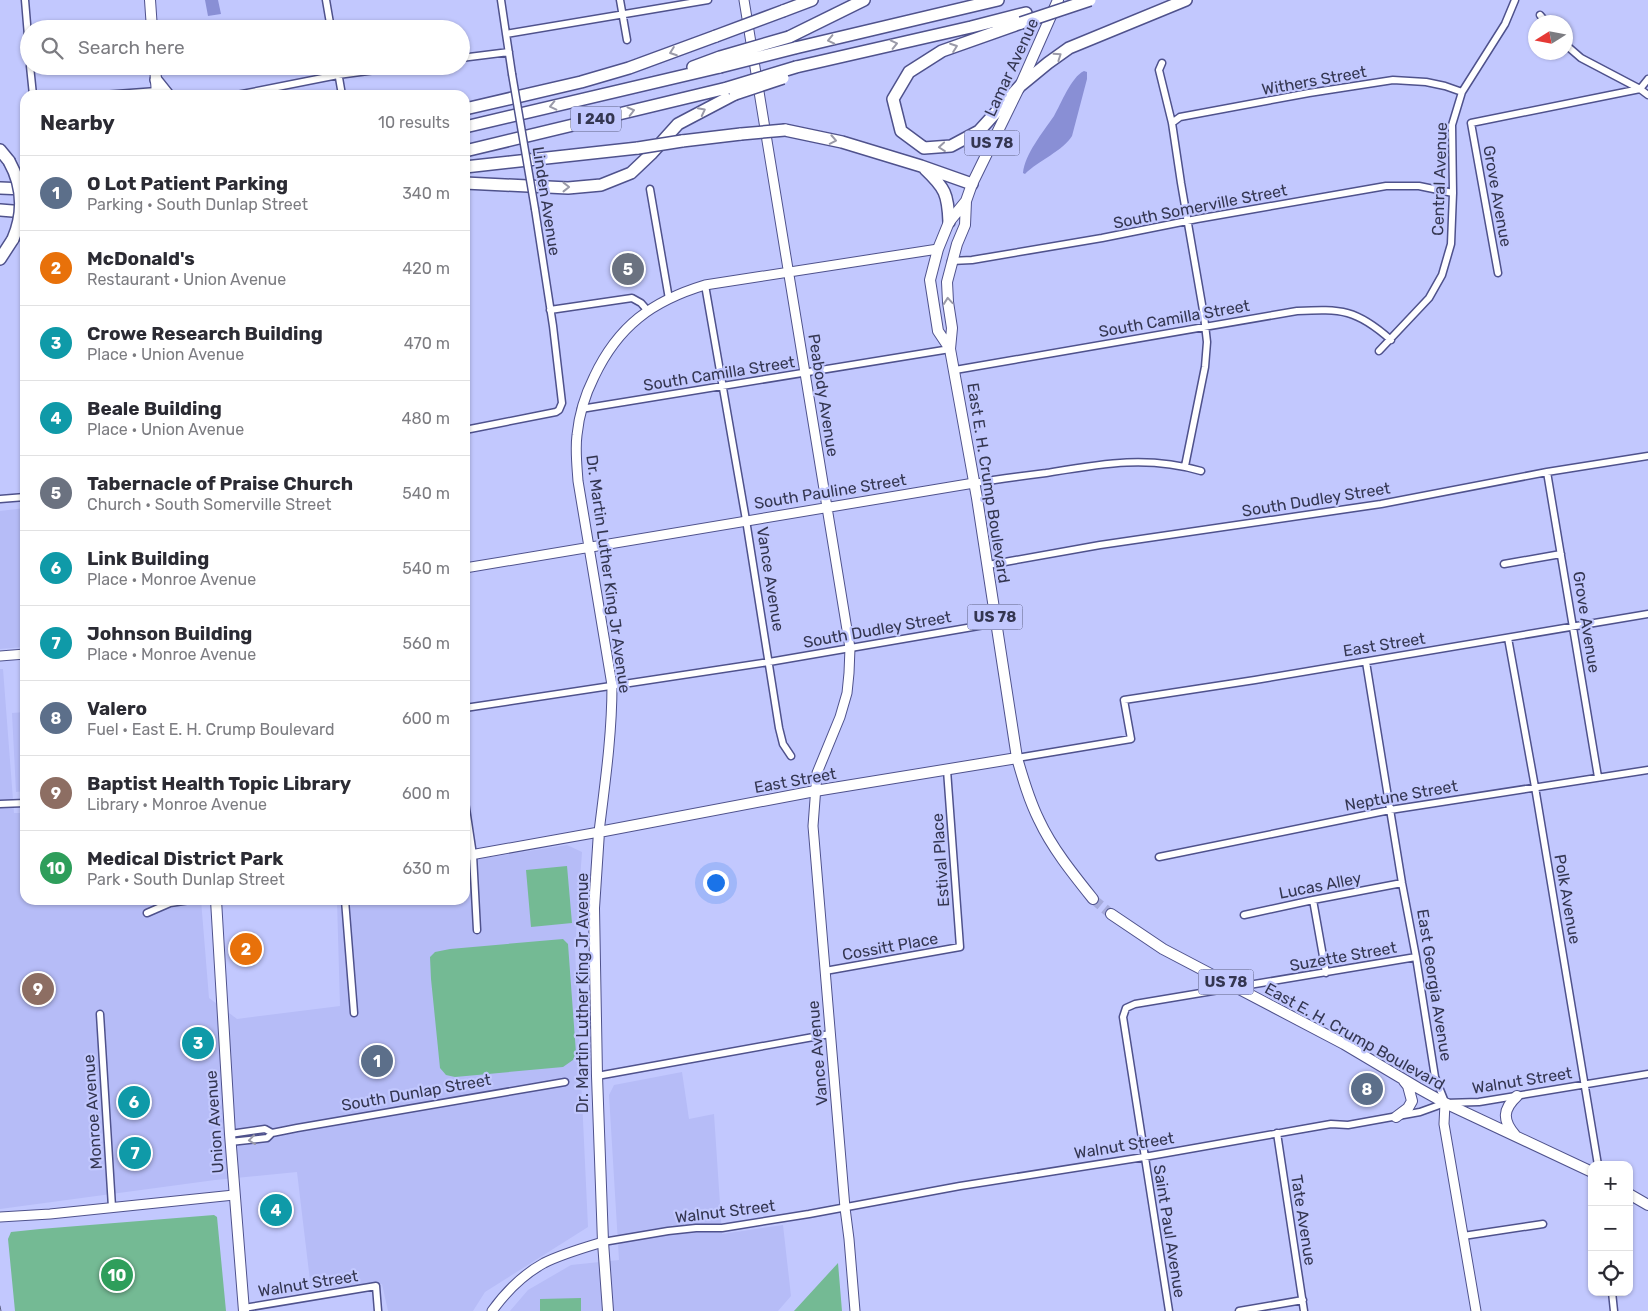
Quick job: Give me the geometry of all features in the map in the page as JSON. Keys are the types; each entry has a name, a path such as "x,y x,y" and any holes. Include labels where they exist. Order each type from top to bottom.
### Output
{"highway":[{"path":"470,107 581,82 629,68 812,0"},
{"path":"720,62 789,38 864,0"},
{"name":"I 240","path":"470,126 638,86 720,62 795,48 998,0"},
{"name":"I 240","path":"470,150 731,91 797,70 871,50 1023,18 1091,0"},
{"path":"1023,18 942,51 910,72 893,99 901,131 924,148 951,146 979,130 1020,86 1069,48 1186,0"},
{"path":"470,183 568,188 601,185 631,173 678,124 731,91"},
{"path":"470,166 785,130 842,142 972,184"},
{"path":"0,150 16,176 20,196 19,220 13,239 0,259"},
{"path":"921,166 940,185 945,193 948,202 949,222"},
{"path":"0,188 20,189"},
{"path":"0,210 20,212"}],"main road":[{"path":"150,0 151,20"},
{"name":"Lamar Avenue","path":"966,202 972,184 1020,86 1058,0"},
{"path":"157,75 160,90"},
{"name":"East E. H. Crump Boulevard","path":"950,349 938,331 930,280 938,248 949,222 966,202"},
{"name":"East E. H. Crump Boulevard","path":"966,202 965,226 951,261 947,282 952,328 950,349 988,565 1017,758 1040,822 1056,849 1093,899"},
{"name":"East Street","path":"599,832 815,791 1017,758"},
{"name":"Dr. Martin Luther King Jr Avenue","path":"599,832 594,908 597,1076 603,1242 608,1311"},
{"name":"Union Avenue","path":"216,905 230,1138 244,1309"},
{"name":"East E. H. Crump Boulevard","path":"1111,914 1163,949 1344,1044 1445,1103 1588,1170"},
{"path":"1396,1116 1408,1108 1412,1101 1408,1086 1403,1080"},
{"path":"1517,1096 1509,1103 1506,1109 1506,1117 1509,1128 1517,1137"},
{"path":"1633,1196 1648,1205"}],"street":[{"path":"25,0 27,20"},
{"path":"326,0 329,20"},
{"name":"Linden Avenue","path":"470,429 556,412 561,407 562,398 535,210 501,0"},
{"path":"620,0 627,40"},
{"path":"506,34 708,0"},
{"name":"Peabody Avenue","path":"744,0 850,648 847,693 840,717 817,773 815,791"},
{"name":"Central Avenue","path":"1379,351 1429,298 1442,275 1451,244 1453,193 1452,125 1462,92 1505,24 1515,0"},
{"path":"1573,51 1582,58 1648,95"},
{"path":"470,57 509,52"},
{"path":"1162,63 1159,70 1172,122 1187,222 1206,326 1207,342 1205,367 1185,466"},
{"path":"31,75 32,90"},
{"path":"264,90 345,75"},
{"path":"338,76 341,90"},
{"path":"1640,89 1648,79"},
{"name":"Withers Street","path":"1172,122 1180,118 1309,93 1393,80 1426,82 1462,92"},
{"name":"Grove Avenue","path":"1498,273 1471,123 1640,89"},
{"name":"South Somerville Street","path":"951,261 972,260 1102,238 1386,186 1419,186 1453,193"},
{"path":"650,189 669,299"},
{"name":"Dr. Martin Luther King Jr Avenue","path":"599,832 610,747 612,685 577,473 577,436 586,393 604,356 614,341 648,311 669,299 705,285 938,248"},
{"name":"Vance Avenue","path":"705,285 781,737 791,756"},
{"path":"550,310 632,298 641,303 648,311"},
{"name":"South Camilla Street","path":"955,370 1297,311 1340,311 1359,316 1372,323 1391,340"},
{"name":"South Camilla Street","path":"582,409 950,349"},
{"name":"South Dudley Street","path":"988,565 1100,545 1381,504 1547,472 1648,456"},
{"name":"South Pauline Street","path":"470,567 827,506 1086,466 1130,461 1185,466 1201,471"},
{"name":"Grove Avenue","path":"1547,472 1598,777"},
{"path":"0,499 20,497"},
{"path":"1504,564 1561,554"},
{"name":"East Street","path":"1017,758 1131,739 1124,700 1366,662 1648,614"},
{"name":"South Dudley Street","path":"470,707 769,662 996,623"},
{"name":"Polk Avenue","path":"1508,638 1535,787 1597,1161"},
{"path":"0,656 20,654"},
{"name":"East Georgia Avenue","path":"1366,662 1402,884 1416,957 1434,1077 1445,1103 1444,1124 1476,1311"},
{"name":"Estival Place","path":"947,770 960,947"},
{"name":"Neptune Street","path":"1159,857 1390,810 1648,770"},
{"name":"Vance Avenue","path":"815,791 814,826 844,1208 849,1238 854,1311"},
{"path":"0,804 20,803"},
{"name":"East Street","path":"470,855 599,832"},
{"path":"470,864 477,930"},
{"name":"Lucas Alley","path":"1244,915 1402,884"},
{"path":"1313,900 1326,973"},
{"path":"147,913 165,905"},
{"path":"345,905 354,1013"},
{"name":"Cossitt Place","path":"825,971 960,947"},
{"name":"Suzette Street","path":"1126,1008 1136,1004 1416,957"},
{"name":"Saint Paul Avenue","path":"1126,1008 1123,1017 1169,1311"},
{"name":"Monroe Avenue","path":"100,1014 112,1207"},
{"path":"597,1076 830,1034"},
{"name":"Walnut Street","path":"603,1242 696,1228 722,1228 1277,1133 1332,1124 1348,1125 1420,1112 1445,1103 1479,1102 1648,1074"},
{"name":"South Dunlap Street","path":"230,1138 265,1129 272,1133 565,1082"},
{"name":"Tate Avenue","path":"1277,1133 1304,1311"},
{"path":"0,1217 50,1214 234,1195"},
{"path":"1463,1236 1543,1224"},
{"path":"492,1311 510,1290 543,1264 603,1242"},
{"name":"Walnut Street","path":"244,1309 376,1286 378,1311"},
{"path":"1612,1296 1614,1311"},
{"path":"1239,1311 1303,1300"}],"shaded area":[{"path":"205,0 218,0 221,14 208,16"},
{"path":"1084,71 1087,72 1087,79 1072,136 1057,151 1025,174 1023,173 1027,158 1035,143 1054,116 1075,79"},
{"path":"20,509 20,647 0,649 0,511"},
{"path":"0,669 3,669 14,813 20,813 20,905 201,905 209,998 237,1019 340,1006 337,905 470,905 470,860 567,845 582,852 575,949 588,1227 485,1292 473,1311 388,1311 382,1284 311,1289 297,1172 215,1180 0,1209"},
{"path":"20,712 20,792 16,792 12,713"},
{"path":"682,1072 689,1119 714,1114 722,1234 783,1225 791,1296 778,1311 510,1311 528,1290 571,1265 619,1260 609,1095 614,1085"}],"green space":[{"path":"567,866 572,923 531,927 526,870"},
{"path":"563,939 568,944 576,1053 573,1060 563,1067 455,1077 446,1075 440,1068 430,957 435,952 450,949"},
{"path":"214,1215 217,1217 226,1311 15,1311 8,1239 11,1232"},
{"path":"838,1263 842,1311 794,1311"},
{"path":"581,1298 581,1311 540,1311 540,1299"}],"tunnel":[{"path":"1093,899 1111,914"}],"tram line":[{"path":"0,1306 1,1311"}],"place":[{"name":"Tabernacle of Praise Church","path":"628,269"},
{"name":"McDonald's","path":"246,949"},
{"name":"Baptist Health Topic Library","path":"38,989"},
{"name":"Crowe Research Building","path":"198,1043"},
{"name":"O Lot Patient Parking","path":"377,1061"},
{"name":"Valero","path":"1367,1089"},
{"name":"Link Building","path":"134,1102"},
{"name":"Johnson Building","path":"135,1153"},
{"name":"Beale Building","path":"276,1210"},
{"name":"Medical District Park","path":"117,1275"}]}
